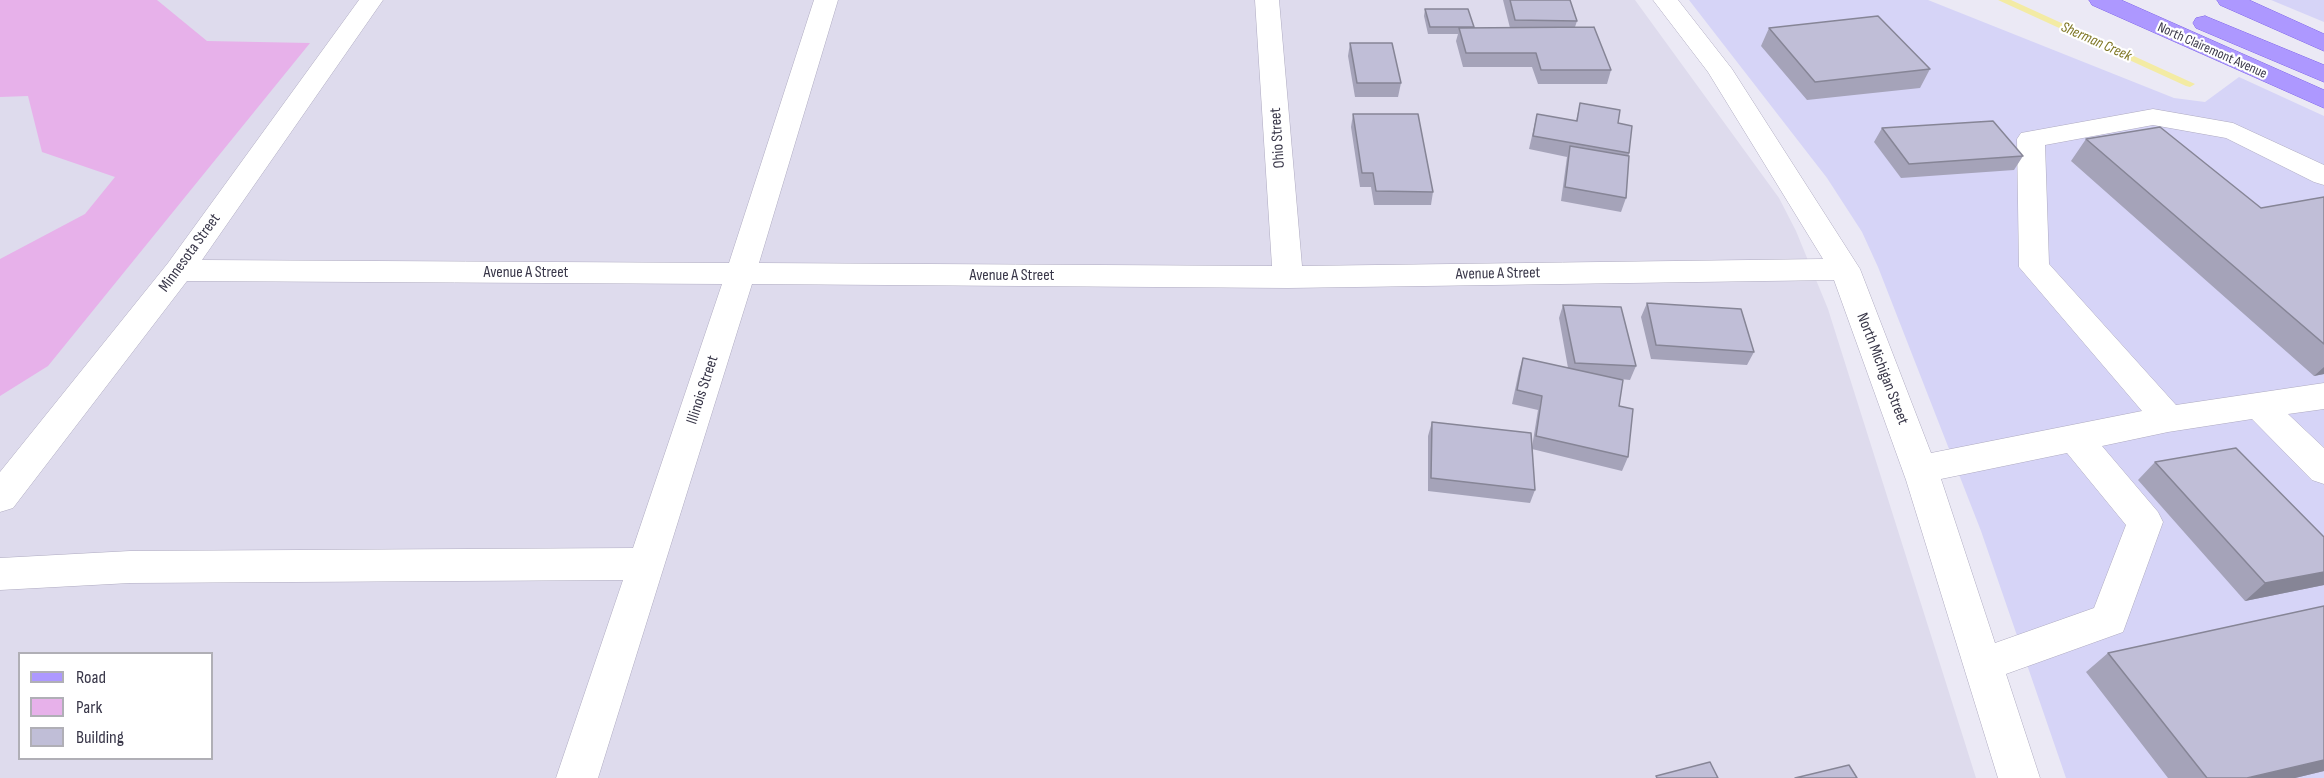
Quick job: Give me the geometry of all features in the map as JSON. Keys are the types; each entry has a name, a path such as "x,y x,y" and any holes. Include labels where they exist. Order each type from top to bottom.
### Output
{"main road":[{"name":"North Clairemont Avenue","path":"2101,0 2324,100"},
{"path":"2148,0 2324,74"},
{"path":"2229,0 2324,43"}],"street":[{"name":"Minnesota Street","path":"0,498 179,270 371,0"},
{"name":"Illinois Street","path":"577,778 740,275 826,0"},
{"name":"Ohio Street","path":"1267,0 1288,277"},
{"name":"North Michigan Street","path":"1665,0 1719,69 1845,269 1920,469 2019,778"},
{"path":"2168,419 2034,267 2031,139 2152,117 2233,131 2324,177"},
{"name":"Avenue A Street","path":"179,270 1288,277 1845,269"},
{"path":"1920,469 2168,419 2324,396"},
{"path":"2260,407 2324,470"},
{"path":"1983,665 2109,620 2145,522 2075,438"},
{"path":"0,574 130,567 646,564"}],"shaded area":[{"path":"0,0 1635,0 1779,198 1796,231 1828,309 1976,778 0,778"},
{"path":"1689,0 1928,0 2174,98 2205,102 2239,77 2324,116 2324,778 2066,778 1981,531 1878,267 1862,232 1827,178"},
{"path":"2271,0 2324,0 2324,22"}],"green space":[{"path":"0,0 157,0 207,41 310,43 48,366 0,396 0,259 85,214 115,177 42,152 28,96 0,97"}],"building":[{"path":"1510,0 1570,0 1577,21 1515,20"},
{"path":"1425,9 1468,9 1474,27 1430,27"},
{"path":"1878,16 1930,69 1815,82 1769,28"},
{"path":"1594,27 1611,70 1541,70 1536,53 1466,53 1459,28"},
{"path":"1350,43 1392,43 1401,83 1357,83"},
{"path":"1580,103 1620,110 1618,123 1632,126 1629,153 1533,136 1537,114 1577,121"},
{"path":"1353,114 1418,114 1433,192 1376,191 1373,173 1362,173"},
{"path":"1993,121 2023,156 1909,164 1882,128"},
{"path":"2160,127 2261,208 2324,197 2324,344 2086,139"},
{"path":"1570,146 1629,156 1626,198 1565,187"},
{"path":"1647,303 1741,309 1754,352 1656,345"},
{"path":"1563,305 1621,307 1636,366 1575,363"},
{"path":"1523,358 1623,380 1619,406 1633,409 1628,457 1536,436 1542,396 1517,390"},
{"path":"1432,422 1531,433 1535,490 1431,478"},
{"path":"2236,448 2324,537 2324,572 2265,583 2155,462"},
{"path":"2324,606 2324,760 2247,778 2207,778 2108,653"},
{"path":"1710,762 1718,778 1657,778 1656,776"},
{"path":"1849,765 1857,778 1795,778"}],"waterway":[{"name":"Sherman Creek","path":"2003,0 2190,84"}]}
